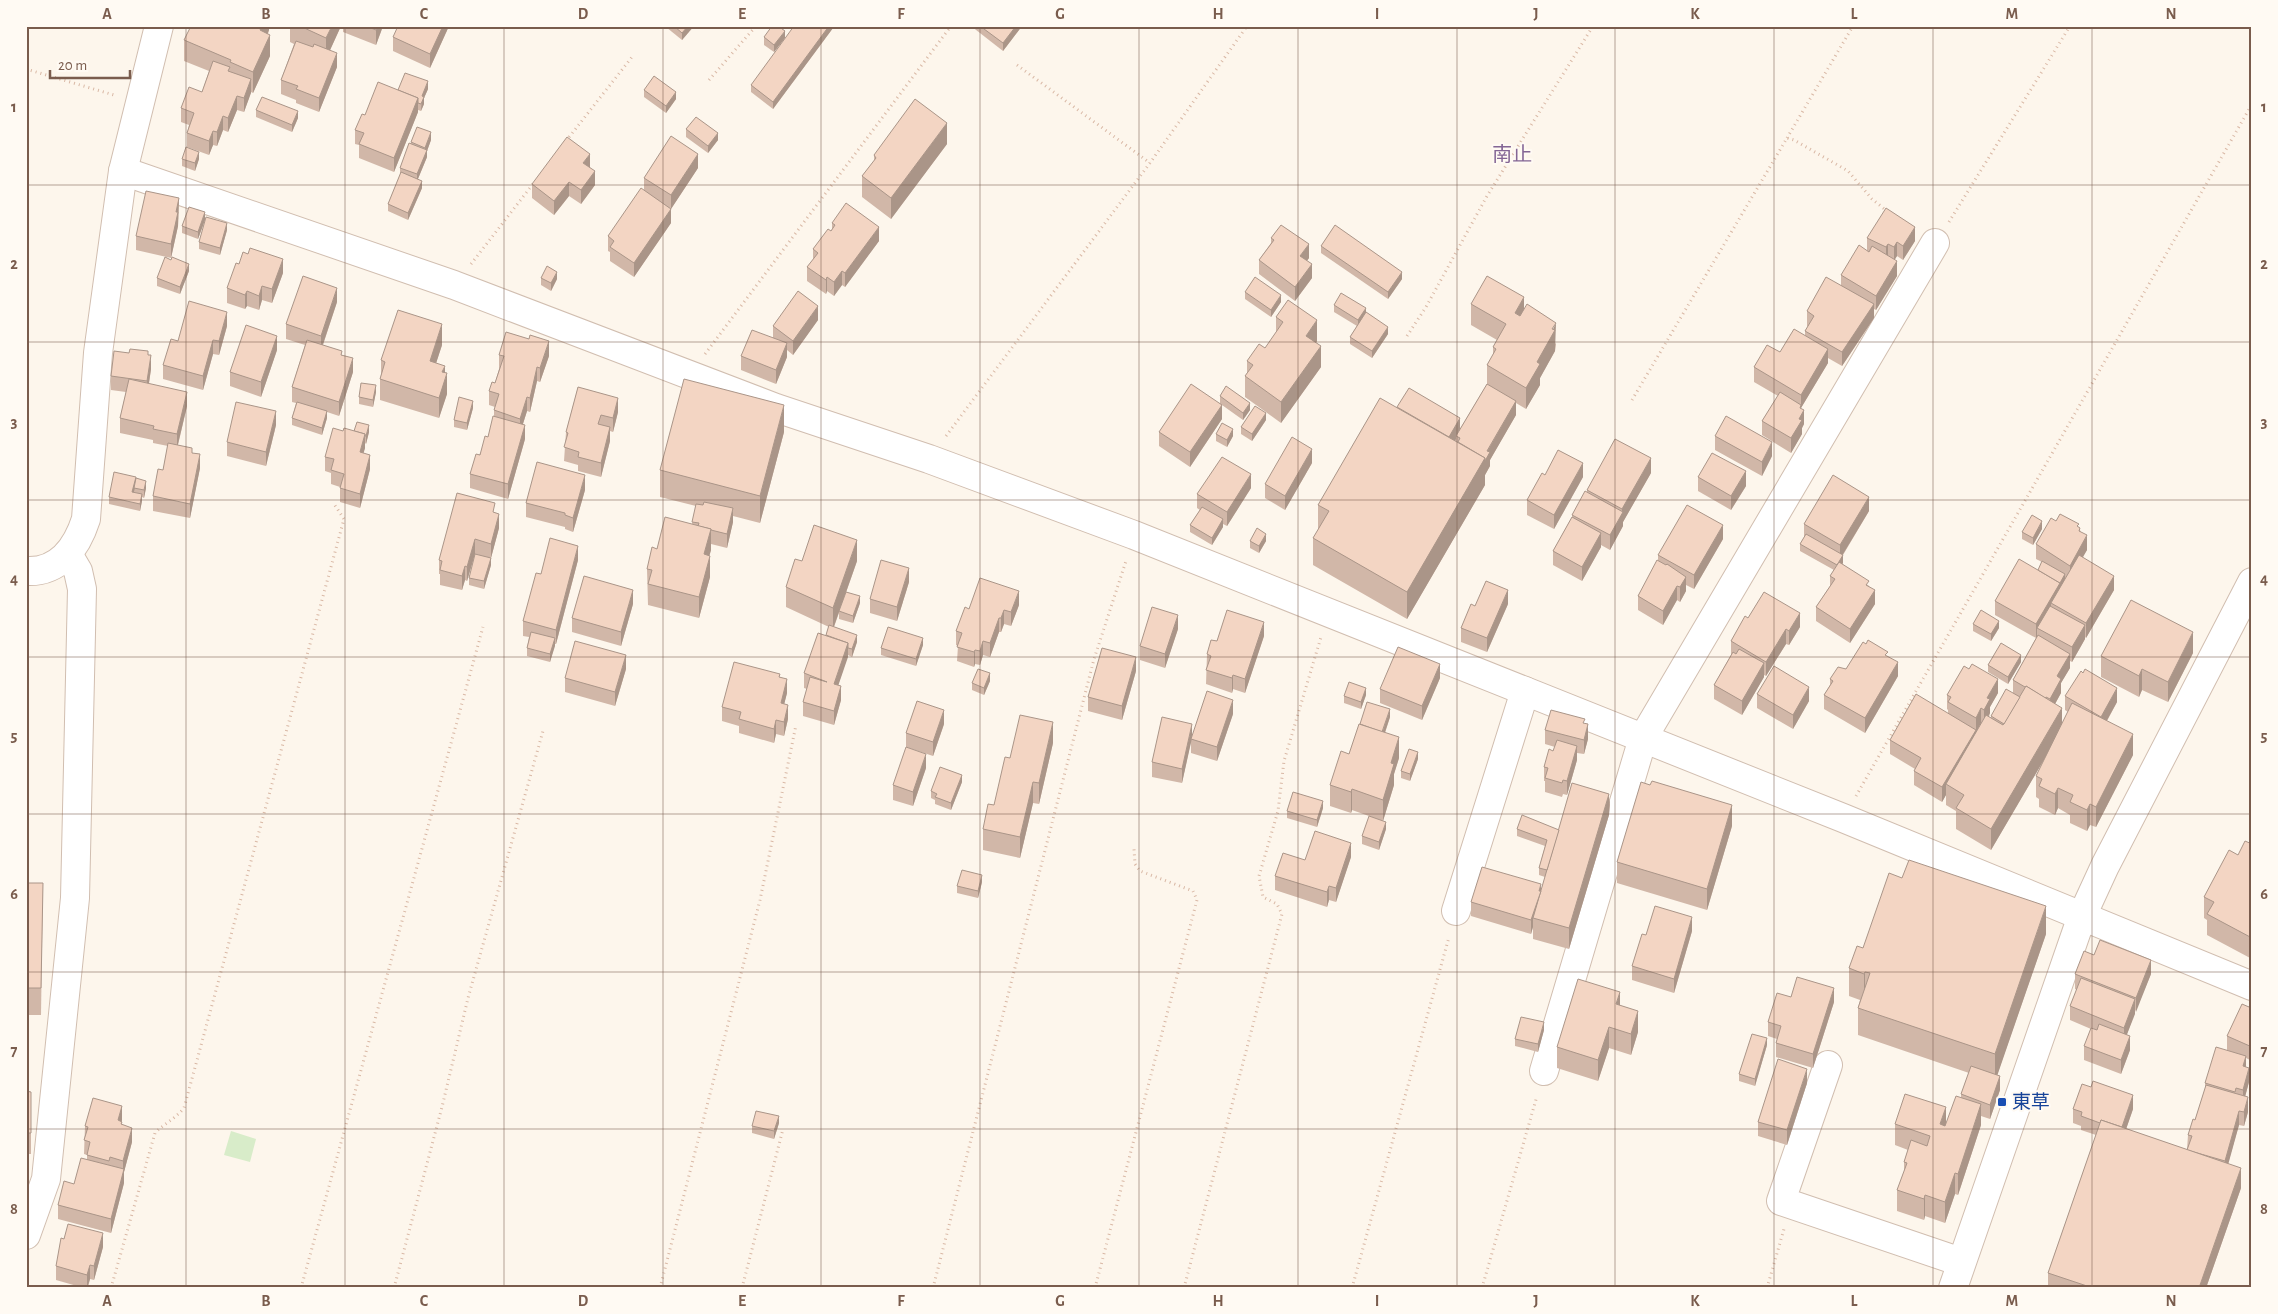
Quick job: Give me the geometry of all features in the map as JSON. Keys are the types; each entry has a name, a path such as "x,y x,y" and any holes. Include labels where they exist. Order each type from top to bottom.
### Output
{"street":[{"path":"26,571 54,566 68,554 80,538 86,520 98,353 123,171 138,102 159,26"},
{"path":"123,171 454,285 776,408 929,459 1134,535 1843,818 2252,986"},
{"path":"1544,1071 1643,738 1935,243"},
{"path":"26,1235 46,1179 75,898 82,589 78,571 68,554"},
{"path":"1953,1288 2082,916 2105,866 2252,582"},
{"path":"1456,911 1525,691"},
{"path":"1828,1065 1781,1201 1961,1262"}],"path":[{"path":"709,80 756,26"},
{"path":"690,374 951,26"},
{"path":"929,459 1150,162 1247,26"},
{"path":"1407,336 1426,307 1487,196 1593,26"},
{"path":"1632,400 1853,26"},
{"path":"1935,243 2070,26"},
{"path":"565,144 632,57"},
{"path":"1017,64 1150,162"},
{"path":"26,69 138,102"},
{"path":"1843,818 2252,104"},
{"path":"1787,138 1794,140 1848,171 1872,199 1894,217"},
{"path":"454,285 534,183"},
{"path":"111,1288 155,1133 162,1126 175,1119 184,1108 344,519 334,504"},
{"path":"933,1288 1094,659 1134,535"},
{"path":"1184,1288 1282,914 1277,904 1263,897 1259,876 1278,811 1284,761 1329,613"},
{"path":"301,1288 483,627"},
{"path":"660,1288 760,900 796,725"},
{"path":"394,1288 442,1107 468,998 543,731"},
{"path":"1095,1288 1197,900 1193,891 1140,871 1132,855 1134,849"},
{"path":"1352,1288 1456,911"},
{"path":"1482,1288 1544,1071"},
{"path":"742,1288 783,1129"},
{"path":"1767,1288 1792,1205"}],"green space":[{"path":"231,1131 256,1139 250,1162 224,1155"}],"building":[{"path":"191,26 262,26 260,30 270,35 253,72 230,62 231,60 184,40"},
{"path":"300,26 332,26 326,38"},
{"path":"366,26 378,26 376,30"},
{"path":"398,26 443,26 430,54 393,37"},
{"path":"674,26 688,26 682,33"},
{"path":"772,26 778,26 785,31 774,45 764,37"},
{"path":"794,26 829,26 773,102 751,85"},
{"path":"980,26 1016,26 1003,43"},
{"path":"296,41 313,47 314,44 337,53 319,98 296,89 298,86 281,80"},
{"path":"213,61 230,67 228,71 251,79 244,98 237,96 228,118 223,116 217,132 213,131 209,141 187,133 194,113 181,108 189,87 202,92"},
{"path":"405,73 428,81 421,104 418,103 418,98 398,90"},
{"path":"654,76 676,92 666,106 644,90"},
{"path":"378,82 418,98 394,158 359,144 364,133 355,130 362,114 365,115"},
{"path":"262,97 298,111 292,125 256,110"},
{"path":"915,99 947,123 891,198 862,176 876,158 874,155"},
{"path":"696,117 718,133 708,146 686,129"},
{"path":"417,127 431,132 425,148 411,142"},
{"path":"671,136 698,154 671,195 644,178"},
{"path":"567,137 590,154 583,163 595,171 581,190 569,182 554,201 532,184"},
{"path":"409,143 427,150 417,174 400,168"},
{"path":"186,147 199,152 195,163 182,159"},
{"path":"401,172 422,181 408,213 388,204"},
{"path":"641,188 671,209 634,263 610,247 614,241 608,236"},
{"path":"146,191 179,198 171,244 136,236"},
{"path":"846,203 879,227 845,273 842,271 834,282 827,277 826,280 807,267 818,253 813,249 828,229 831,231 835,225 832,223"},
{"path":"189,207 205,212 198,232 182,226"},
{"path":"1886,208 1915,227 1903,246 1897,242 1894,247 1888,244 1886,247 1867,238"},
{"path":"206,217 227,223 220,248 199,242"},
{"path":"1281,225 1309,244 1300,256 1312,264 1295,287 1259,260 1274,240 1271,238"},
{"path":"1335,225 1402,272 1388,292 1321,246"},
{"path":"1859,245 1869,252 1872,246 1897,261 1876,296 1841,275"},
{"path":"250,248 283,259 272,289 262,286 259,296 247,291 245,295 227,288 236,263 239,264 243,252 248,254"},
{"path":"165,257 171,260 172,257 189,264 180,287 157,278"},
{"path":"547,266 557,272 551,283 541,278"},
{"path":"303,276 337,288 321,336 286,324"},
{"path":"1487,276 1524,297 1515,313 1520,316 1527,304 1556,323 1552,329 1555,330 1537,362 1540,364 1526,388 1487,365 1496,349 1493,347 1506,324 1471,304"},
{"path":"1255,277 1281,295 1271,310 1245,292"},
{"path":"1826,277 1874,304 1842,352 1805,331 1814,316 1807,311"},
{"path":"798,291 818,306 793,341 773,326"},
{"path":"1341,293 1366,308 1358,320 1334,305"},
{"path":"1288,300 1317,320 1306,336 1321,346 1281,402 1245,376 1253,365 1247,361 1259,344 1265,348 1283,322 1276,317"},
{"path":"189,301 227,312 219,341 213,340 203,376 163,365 171,339 178,341"},
{"path":"398,310 442,324 430,361 445,366 442,372 447,373 439,398 380,379 385,362 381,360"},
{"path":"1366,312 1388,327 1372,351 1350,337"},
{"path":"246,325 277,336 261,382 230,372"},
{"path":"1794,329 1828,349 1801,395 1754,367 1767,345 1780,352"},
{"path":"752,330 787,343 776,370 741,356"},
{"path":"506,332 529,339 530,335 549,341 540,368 537,367 530,398 527,397 520,419 494,410 499,394 489,391 492,382 495,383 504,356 499,355"},
{"path":"307,340 342,351 341,355 353,358 339,402 292,387"},
{"path":"130,349 148,351 148,355 151,355 147,381 111,376 114,351 129,353"},
{"path":"129,379 187,392 177,434 153,429 154,426 120,418"},
{"path":"684,379 784,405 760,496 660,470"},
{"path":"361,383 376,385 373,400 359,397"},
{"path":"1191,384 1222,405 1190,452 1159,432"},
{"path":"1487,384 1516,401 1487,451 1490,452 1485,461 1485,458 1458,442 1460,438 1456,436"},
{"path":"1226,386 1250,403 1243,413 1220,396"},
{"path":"578,387 618,398 613,418 601,415 598,424 610,427 601,463 578,457 579,452 564,447"},
{"path":"1409,388 1460,418 1449,437 1397,407"},
{"path":"1780,392 1801,405 1800,408 1804,410 1799,419 1802,420 1791,438 1762,421"},
{"path":"459,397 473,401 467,423 454,420"},
{"path":"1380,398 1485,458 1407,592 1313,538 1329,511 1318,505"},
{"path":"236,402 276,411 266,452 227,442"},
{"path":"297,402 327,411 322,428 292,418"},
{"path":"1255,406 1266,413 1252,434 1241,427"},
{"path":"493,416 525,425 508,484 470,474 476,454 480,455 485,436 488,437"},
{"path":"1726,416 1772,442 1762,462 1715,436"},
{"path":"357,422 369,425 366,436 354,431"},
{"path":"1222,423 1233,429 1227,440 1216,434"},
{"path":"333,428 343,431 344,428 365,434 360,452 370,455 360,494 340,488 344,474 331,470 334,459 325,457"},
{"path":"1292,437 1312,449 1285,496 1265,484"},
{"path":"1615,439 1651,458 1622,509 1587,490"},
{"path":"168,443 192,448 192,453 200,454 190,504 153,496 158,469 163,470"},
{"path":"1558,450 1583,463 1554,515 1527,500 1542,473 1545,475"},
{"path":"1712,453 1746,471 1731,496 1698,477"},
{"path":"1222,457 1251,474 1227,512 1197,494"},
{"path":"537,462 585,475 573,518 565,515 565,513 526,503"},
{"path":"114,472 136,477 132,492 142,494 140,504 109,497"},
{"path":"1833,475 1869,497 1840,545 1804,524"},
{"path":"136,478 146,481 144,490 134,488"},
{"path":"1585,491 1623,512 1610,535 1572,515"},
{"path":"457,493 495,503 493,512 499,514 491,544 475,539 467,567 465,566 462,576 440,570 442,561 439,560"},
{"path":"704,502 733,508 727,534 698,526 699,523 692,522 696,504 703,505"},
{"path":"1687,505 1723,525 1694,575 1658,555"},
{"path":"1202,507 1223,519 1212,538 1190,525"},
{"path":"2060,514 2079,524 2077,526 2080,528 2079,531 2087,535 2070,566 2036,544 2051,518 2056,521"},
{"path":"2032,515 2042,521 2033,538 2022,532"},
{"path":"665,517 711,529 704,554 710,556 699,597 648,584 652,570 647,569 652,547 657,549"},
{"path":"1572,517 1601,533 1582,567 1553,551"},
{"path":"814,525 857,540 833,608 786,587 795,559 802,561"},
{"path":"1257,528 1266,534 1259,546 1250,541"},
{"path":"1806,534 1843,555 1837,565 1800,544"},
{"path":"550,538 578,546 556,630 523,621 536,573 541,574"},
{"path":"475,554 491,558 484,581 469,578"},
{"path":"2079,555 2114,576 2086,623 2051,603"},
{"path":"2019,559 2060,583 2036,624 1995,601"},
{"path":"881,560 909,568 897,607 870,599"},
{"path":"1657,560 1667,564 1686,577 1680,587 1677,586 1663,611 1638,596"},
{"path":"2042,561 2065,574 2060,583 2038,570"},
{"path":"1839,562 1869,581 1866,585 1875,590 1850,629 1816,607 1835,579 1830,576"},
{"path":"584,576 633,590 621,632 572,618"},
{"path":"980,578 1019,591 1011,612 1004,610 1001,618 999,618 990,643 983,641 980,651 975,650 974,652 957,647 962,633 956,631 965,607 969,609"},
{"path":"1486,581 1508,590 1487,638 1461,628 1471,604 1475,606"},
{"path":"846,592 860,596 853,616 839,611"},
{"path":"1764,592 1800,613 1789,631 1786,629 1766,662 1731,641 1745,616 1748,618"},
{"path":"2131,600 2193,632 2168,682 2142,669 2139,676 2101,656"},
{"path":"2050,606 2085,625 2072,647 2037,628"},
{"path":"1152,607 1178,615 1165,654 1140,646"},
{"path":"1227,610 1264,622 1245,679 1233,675 1232,678 1206,670 1211,656 1207,654 1211,640 1217,641"},
{"path":"1981,610 1999,621 1991,634 1973,624"},
{"path":"829,625 857,635 852,649 848,648 848,643 826,635"},
{"path":"888,627 923,638 916,659 881,648"},
{"path":"531,632 555,638 550,654 527,648"},
{"path":"818,633 848,643 834,684 841,686 834,711 803,702 810,677 827,682 804,673"},
{"path":"2038,635 2070,654 2057,676 2061,679 2050,699 2013,680"},
{"path":"1868,640 1888,652 1885,655 1898,662 1865,718 1824,695 1833,681 1830,679 1838,667 1846,669 1863,642 1866,644"},
{"path":"575,641 626,655 615,692 565,678"},
{"path":"2001,643 2021,655 2008,677 1988,665"},
{"path":"1398,647 1440,664 1422,706 1380,689"},
{"path":"1102,648 1136,657 1122,706 1088,697"},
{"path":"1739,649 1764,663 1742,701 1714,685 1733,652 1736,654"},
{"path":"734,662 780,674 779,677 787,679 781,703 788,705 784,722 776,720 774,729 739,719 741,712 722,707"},
{"path":"1972,664 1998,679 1987,698 1990,699 1984,710 1981,708 1976,718 1948,702 1951,697 1947,695 1964,666 1969,669"},
{"path":"1774,666 1809,687 1793,715 1757,694"},
{"path":"978,669 990,673 984,688 972,683"},
{"path":"2085,669 2117,688 2101,717 2065,696 2081,671 2083,673"},
{"path":"1349,682 1366,688 1361,702 1344,696"},
{"path":"2026,686 2062,708 1991,829 1956,808 1964,795 1946,784 1986,715 2003,725"},
{"path":"2006,689 2020,697 2004,724 1991,716"},
{"path":"1207,691 1233,700 1217,747 1191,739"},
{"path":"1916,694 1976,730 1942,787 1914,771 1921,758 1890,740"},
{"path":"917,701 944,710 933,742 906,733"},
{"path":"1367,702 1390,709 1382,732 1360,724"},
{"path":"2072,703 2133,734 2096,807 2090,804 2087,810 2070,802 2073,795 2058,788 2055,794 2039,786 2042,779 2036,776"},
{"path":"1551,710 1585,719 1583,723 1588,724 1584,740 1545,730"},
{"path":"1020,715 1053,722 1039,783 1033,782 1020,837 983,829 988,804 994,805 1005,757 1010,758"},
{"path":"1162,717 1192,724 1182,769 1152,762"},
{"path":"1359,724 1399,737 1391,763 1394,764 1383,800 1352,789 1351,792 1330,785 1341,751 1349,754"},
{"path":"1557,740 1577,746 1567,781 1563,780 1562,783 1545,778 1548,768 1544,767 1549,749 1553,751"},
{"path":"906,747 926,754 913,792 893,785"},
{"path":"1409,749 1418,752 1410,774 1401,771"},
{"path":"940,767 962,775 951,803 935,797 937,794 931,791"},
{"path":"1652,781 1732,805 1707,889 1617,862 1641,782 1650,785"},
{"path":"1572,783 1609,794 1569,928 1533,918"},
{"path":"1293,792 1323,801 1317,820 1287,811"},
{"path":"1522,815 1559,830 1547,870 1539,868 1547,840 1517,829"},
{"path":"1369,816 1386,822 1379,842 1362,836"},
{"path":"1315,831 1351,843 1336,888 1329,886 1327,892 1275,876 1283,853 1305,860"},
{"path":"2245,841 2252,844 2252,938 2207,914 2214,902 2204,897 2229,850 2238,855"},
{"path":"1909,860 2046,906 1995,1054 1858,1008 1870,973 1865,972 1864,974 1849,968 1857,946 1863,948 1889,873 1902,878"},
{"path":"1482,867 1541,884 1539,891 1541,891 1531,920 1471,902"},
{"path":"962,870 982,875 978,891 957,886"},
{"path":"26,883 43,883 41,988 26,988"},
{"path":"1655,906 1692,917 1674,979 1632,966 1642,934 1646,935"},
{"path":"2100,940 2151,960 2136,998 2075,974 2084,951 2094,955"},
{"path":"1797,977 1834,988 1813,1054 1776,1043 1781,1026 1768,1022 1777,993 1791,997"},
{"path":"2081,978 2135,999 2124,1028 2070,1006"},
{"path":"1578,979 1620,992 1616,1004 1638,1011 1631,1034 1609,1027 1598,1060 1557,1047"},
{"path":"2251,1002 2252,1047 2227,1036 2242,1004 2249,1007"},
{"path":"1521,1017 1544,1022 1538,1044 1515,1039"},
{"path":"2099,1024 2130,1036 2121,1060 2084,1046 2091,1028 2097,1030"},
{"path":"1752,1034 1767,1038 1755,1079 1739,1074"},
{"path":"2216,1047 2246,1056 2243,1066 2249,1068 2243,1090 2236,1088 2235,1092 2205,1083"},
{"path":"1778,1059 1807,1069 1787,1130 1758,1122"},
{"path":"1971,1066 2000,1076 1990,1105 1961,1094"},
{"path":"2093,1081 2133,1095 2122,1127 2101,1120 2100,1123 2081,1116 2082,1112 2073,1109 2082,1084 2091,1087"},
{"path":"2206,1085 2248,1097 2244,1112 2239,1111 2225,1161 2187,1150 2192,1136 2188,1135 2193,1119 2195,1120"},
{"path":"26,1091 31,1092 31,1133 26,1133"},
{"path":"1905,1094 1946,1107 1940,1124 1945,1126 1956,1096 1981,1104 1958,1174 1955,1173 1945,1202 1925,1195 1924,1199 1897,1190 1907,1163 1904,1162 1911,1140 1927,1146 1930,1136 1895,1124"},
{"path":"93,1098 122,1106 118,1120 122,1122 121,1124 132,1128 123,1161 110,1157 109,1161 87,1155 90,1142 84,1140 88,1127 85,1126"},
{"path":"756,1111 779,1116 774,1131 752,1126"},
{"path":"2101,1120 2241,1168 2199,1288 2093,1288 2048,1273"},
{"path":"81,1158 124,1169 111,1219 58,1205 64,1181 74,1184"},
{"path":"68,1224 103,1233 94,1266 90,1265 87,1275 56,1266 61,1238 64,1239"}],"place":[{"name":"東草","path":"2002,1102"}],"district":[{"name":"南止","path":"1512,155"}]}
